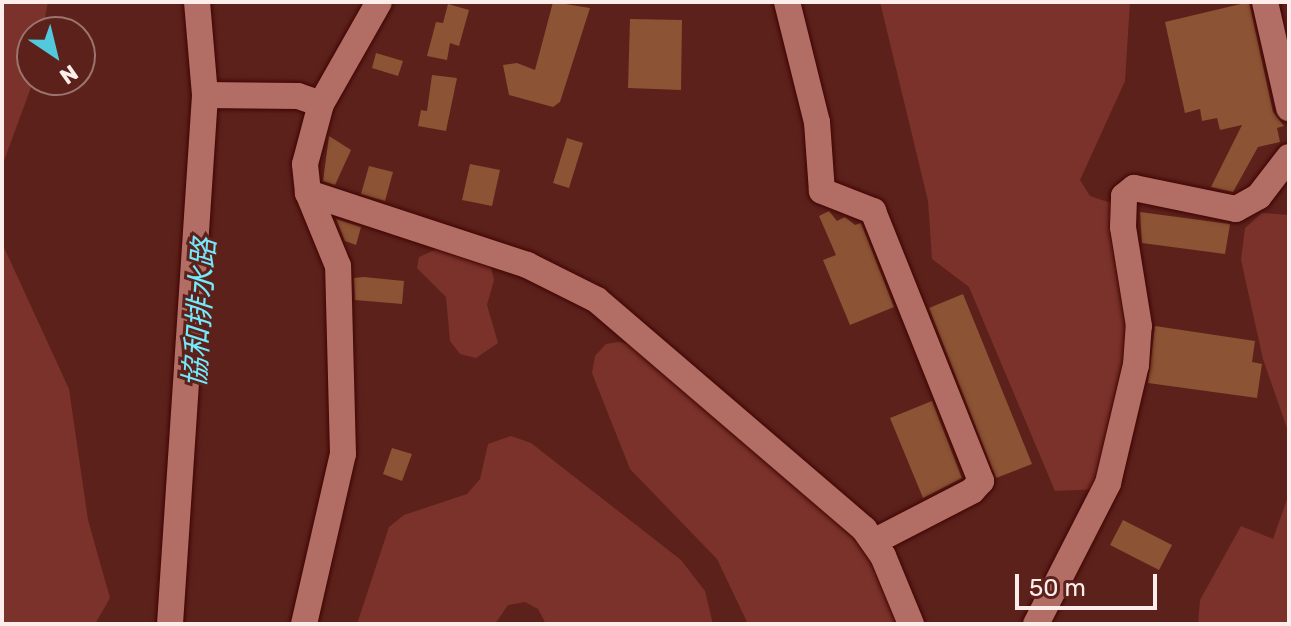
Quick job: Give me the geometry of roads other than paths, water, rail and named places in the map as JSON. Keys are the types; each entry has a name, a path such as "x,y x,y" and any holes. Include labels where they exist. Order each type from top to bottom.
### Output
{"street":[{"path":"170,624 213,95 197,2"},
{"path":"304,624 343,454 338,266 308,193 305,164 321,104 379,2"},
{"path":"787,2 817,122 822,191 873,211 981,481 972,491 875,541"},
{"path":"1265,2 1289,108"},
{"path":"213,95 298,96 321,104"},
{"path":"1036,624 1108,483 1136,365 1139,326 1123,227 1124,196 1134,188 1236,209 1259,196 1289,157"},
{"path":"308,193 527,265 575,286 875,541 911,624"}],"water label":[{"name":"協和排水路","path":"200,313"}]}
